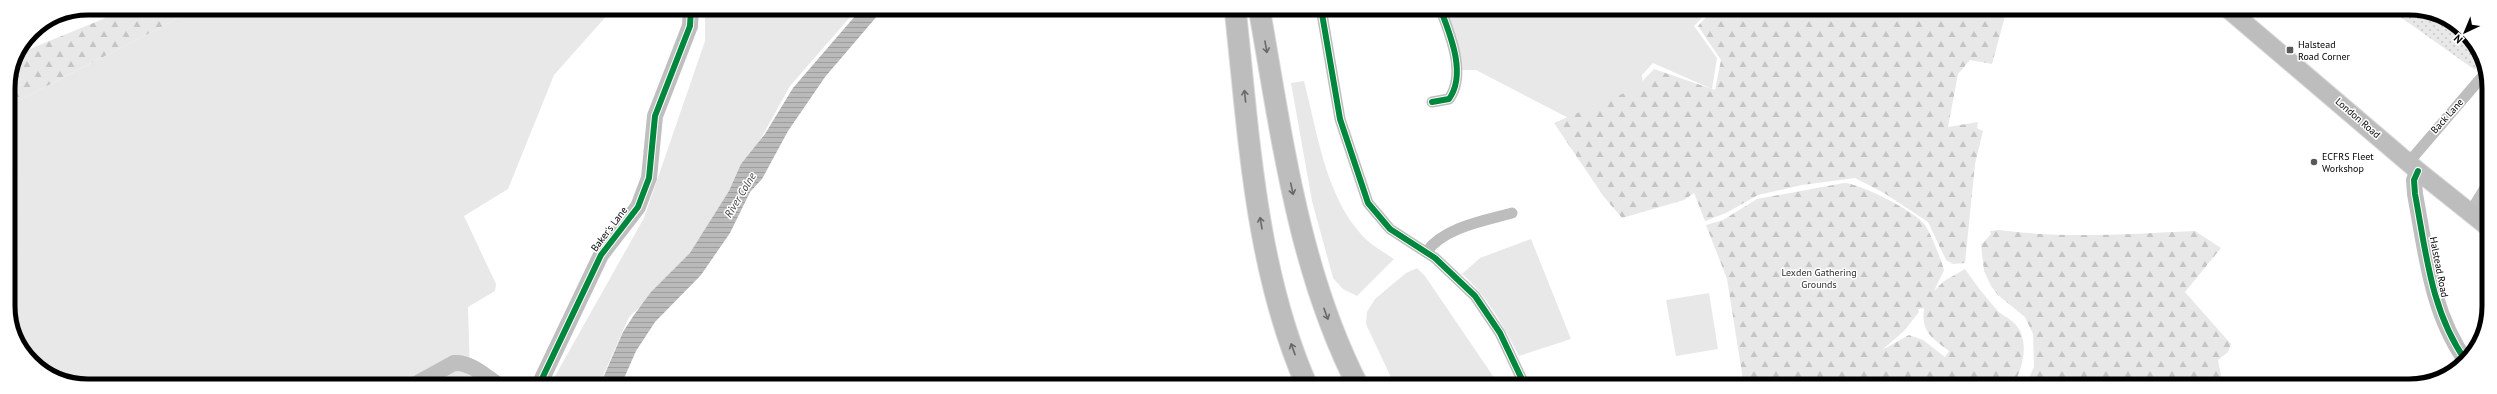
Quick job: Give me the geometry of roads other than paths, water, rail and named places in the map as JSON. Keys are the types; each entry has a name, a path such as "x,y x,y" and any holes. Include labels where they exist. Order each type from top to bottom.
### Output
{"highway":[{"path":"1236,15 1259,212 1269,267 1291,344 1304,379"},
{"path":"1260,15 1284,150 1305,246 1328,318 1355,379"}],"main road":[{"name":"London Road","path":"2235,15 2413,166 2482,222"}],"street":[{"name":"Baker's Lane","path":"542,379 600,255 638,207 648,178 655,116 690,26 691,15"},
{"path":"1322,15 1340,119 1368,203 1390,229 1426,252 1451,272 1475,296 1500,333 1522,379"},
{"path":"1432,102 1449,99 1458,84 1455,61 1442,15"},
{"name":"Back Lane","path":"2413,166 2481,79"},
{"name":"Halstead Road","path":"2413,166 2416,194 2436,304 2444,325 2463,355"},
{"path":"2472,214 2482,198"},
{"path":"1426,252 1436,240 1453,232 1512,213"},
{"path":"425,379 454,363 461,363 470,366 488,379"}],"water":[{"name":"River Colne","path":"856,15 878,15 825,77 788,131 762,179 750,192 730,233 701,275 655,322 636,351 624,379 603,379 623,332 634,315 651,292 690,253 729,191 741,164 765,134 793,88"}],"place":[{"name":"Halstead Road Corner","path":"2290,50"},
{"name":"ECFRS Fleet Workshop","path":"2314,162"}],"park label":[{"name":"Lexden Gathering Grounds","path":"1819,278"}]}
